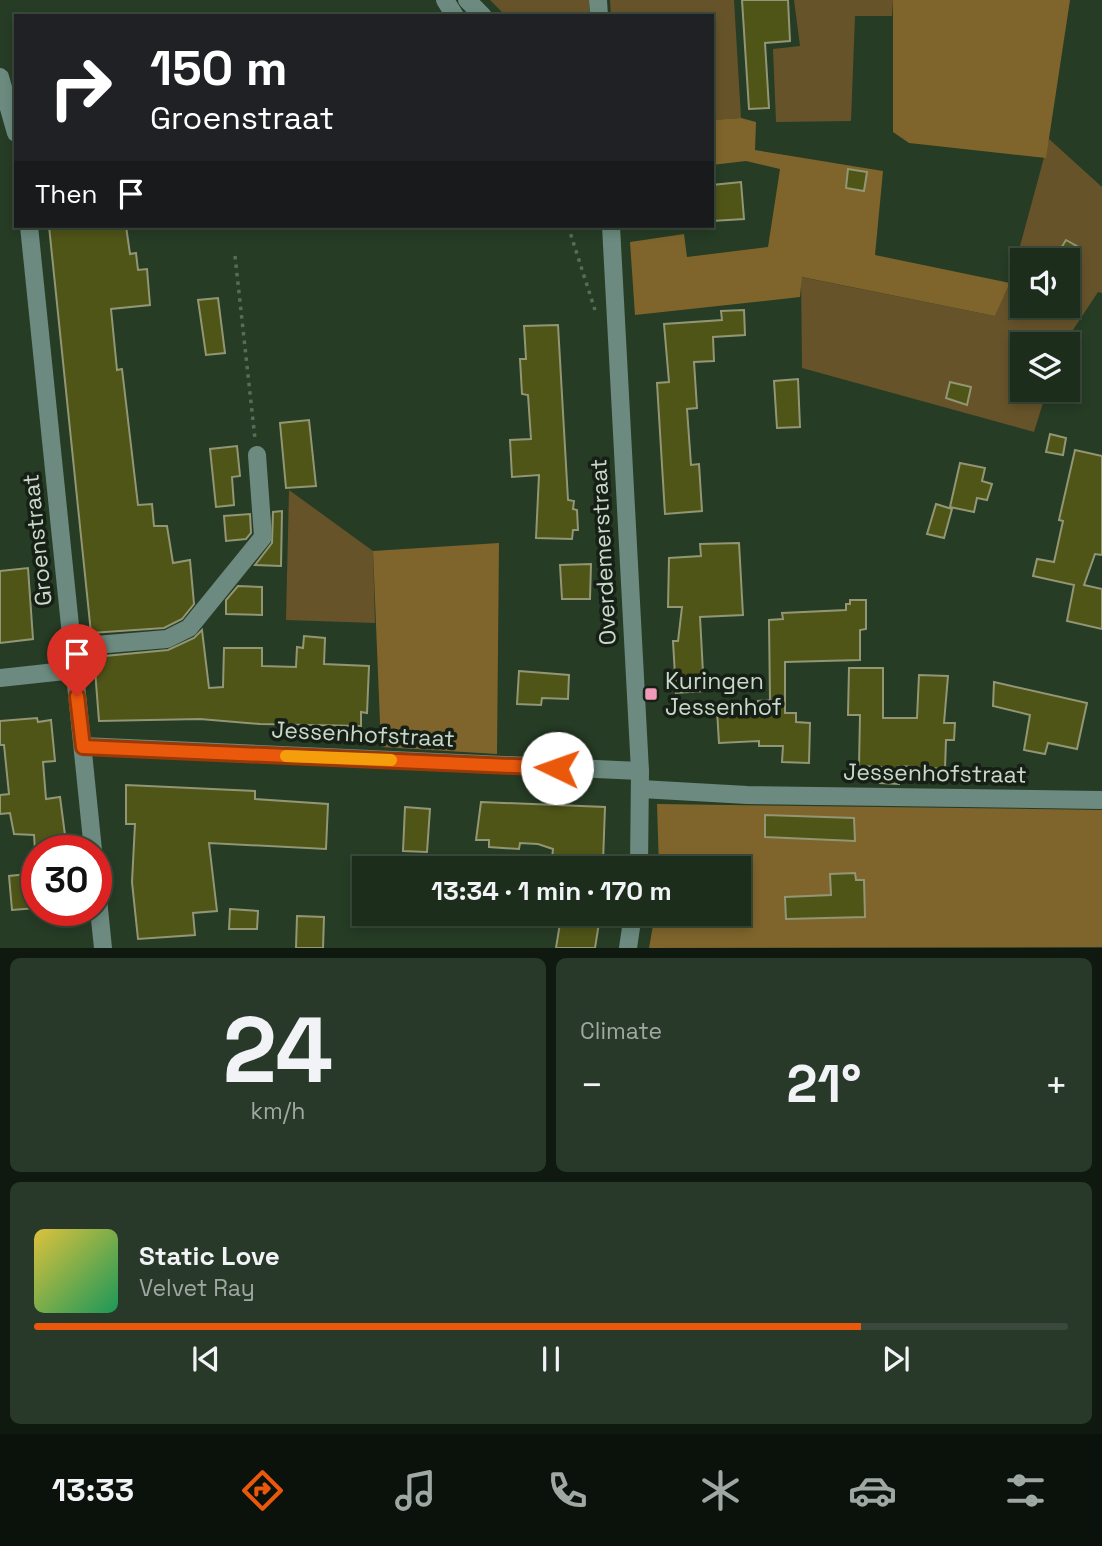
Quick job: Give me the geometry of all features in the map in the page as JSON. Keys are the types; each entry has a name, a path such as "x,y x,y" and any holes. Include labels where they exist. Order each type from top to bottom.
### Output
{"street":[{"path":"467,0 480,14"},
{"path":"0,78 14,126"},
{"name":"Groenstraat","path":"29,228 92,835"},
{"name":"Overdemerstraat","path":"609,229 640,780 639,856"},
{"path":"72,647 167,639 189,628 263,537 257,455"},
{"path":"0,678 74,670"},
{"name":"Jessenhofstraat","path":"83,747 640,780 747,795 1102,800"},
{"path":"101,926 103,947"},
{"path":"628,947 631,926"}],"path":[{"path":"234,256 257,455"}],"shaded area":[{"path":"490,0 589,0 589,14 504,14"},
{"path":"610,0 734,0 741,118 714,120 714,14 611,14"},
{"path":"794,0 893,0 892,16 855,16 851,121 776,122 773,49 800,46"},
{"path":"893,0 1070,0 1046,158 909,143 893,132"},
{"path":"741,118 756,122 755,150 883,171 875,255 1010,283 995,316 802,277 800,297 635,315 630,242 684,234 687,257 768,247 780,169 746,161 714,165 714,120"},
{"path":"1049,139 1102,187 1102,293 1098,292 1072,332 1010,332 1010,402 1043,402 1034,432 802,368 801,277 995,316 1010,283 1010,318 1080,318 1080,248 1019,248"},
{"path":"289,490 373,551 375,623 286,620"},
{"path":"499,543 497,754 381,747 373,551"},
{"path":"657,804 1102,810 1102,947 649,948 653,926 751,926 751,856 659,856"}],"building":[{"path":"742,0 788,0 790,41 765,43 769,108 749,109"},
{"path":"848,169 867,172 864,191 846,188"},
{"path":"741,182 744,219 714,221 714,185"},
{"path":"49,228 126,228 130,254 136,253 138,270 147,269 150,305 111,309 117,370 122,369 138,505 152,504 154,526 167,526 173,563 190,560 194,604 182,619 164,628 91,633"},
{"path":"1066,240 1080,248 1061,248"},
{"path":"218,298 225,353 206,355 198,300"},
{"path":"744,310 745,335 713,337 714,361 694,362 697,408 687,409 691,465 699,464 702,511 665,514 657,383 669,382 664,324 722,320 721,311"},
{"path":"558,325 568,500 574,501 573,509 577,510 578,530 573,530 572,539 536,538 539,475 512,477 510,440 531,439 528,395 522,394 520,359 526,359 524,326"},
{"path":"798,379 800,427 777,428 774,381"},
{"path":"950,382 971,387 967,405 946,398"},
{"path":"309,420 316,486 286,488 280,423"},
{"path":"1050,434 1066,438 1063,455 1046,452"},
{"path":"237,446 240,476 232,477 234,505 216,507 210,449"},
{"path":"1075,450 1102,456 1102,555 1095,554 1084,585 1102,589 1102,629 1067,621 1074,585 1033,576 1037,559 1054,562 1063,521 1059,520"},
{"path":"960,463 985,468 982,481 992,484 987,500 977,498 974,512 950,507"},
{"path":"936,504 952,509 944,538 927,534"},
{"path":"282,511 281,566 255,565 272,543 273,512"},
{"path":"250,514 251,533 246,539 226,541 224,516"},
{"path":"739,543 743,615 700,617 704,691 676,693 673,641 678,641 682,607 668,607 669,558 701,556 700,544"},
{"path":"591,564 590,599 562,599 560,565"},
{"path":"28,568 33,639 0,643 0,571"},
{"path":"238,586 262,587 262,615 226,614 226,600"},
{"path":"850,600 866,600 866,629 860,630 860,660 785,662 785,713 796,713 796,722 810,723 809,763 782,762 783,746 759,746 759,741 719,743 717,710 758,707 758,701 773,700 770,700 769,620 783,619 782,613 846,610 846,604 850,604"},
{"path":"202,630 209,688 223,687 224,648 262,648 262,666 296,667 297,647 303,648 304,636 325,638 324,664 369,666 367,713 361,712 361,726 260,724 200,719 99,721 94,657 168,650 194,638"},
{"path":"849,668 883,668 883,718 917,718 919,675 948,676 944,723 955,723 954,740 946,740 945,769 899,766 899,784 880,783 881,767 859,766 860,715 848,715"},
{"path":"519,671 569,675 568,699 542,698 541,705 517,704"},
{"path":"994,682 1087,703 1077,749 1048,743 1045,754 1024,750 1030,715 993,706"},
{"path":"37,718 38,722 51,720 55,761 43,762 46,799 60,797 65,835 14,834 10,813 0,814 0,795 9,794 4,745 0,745 0,721"},
{"path":"126,785 255,791 255,799 328,804 326,849 209,843 217,911 193,913 195,935 138,939 132,882 135,824 126,824"},
{"path":"481,802 605,807 603,856 552,856 553,849 538,844 520,843 519,849 489,847 489,840 476,840"},
{"path":"405,807 430,809 427,852 403,851"},
{"path":"765,815 854,818 855,841 765,837"},
{"path":"855,873 856,880 864,880 865,917 786,919 785,897 831,895 830,874"},
{"path":"21,875 21,909 12,910 9,876"},
{"path":"230,909 258,911 257,929 229,929"},
{"path":"297,916 324,917 323,948 296,948"},
{"path":"560,926 599,926 595,948 556,948"}],"slow traffic":[{"path":"286,756 391,760"}],"place":[{"name":"Kuringen Jessenhof","path":"651,694"}],"route":[{"path":"77,696 83,747 557,768"}]}
